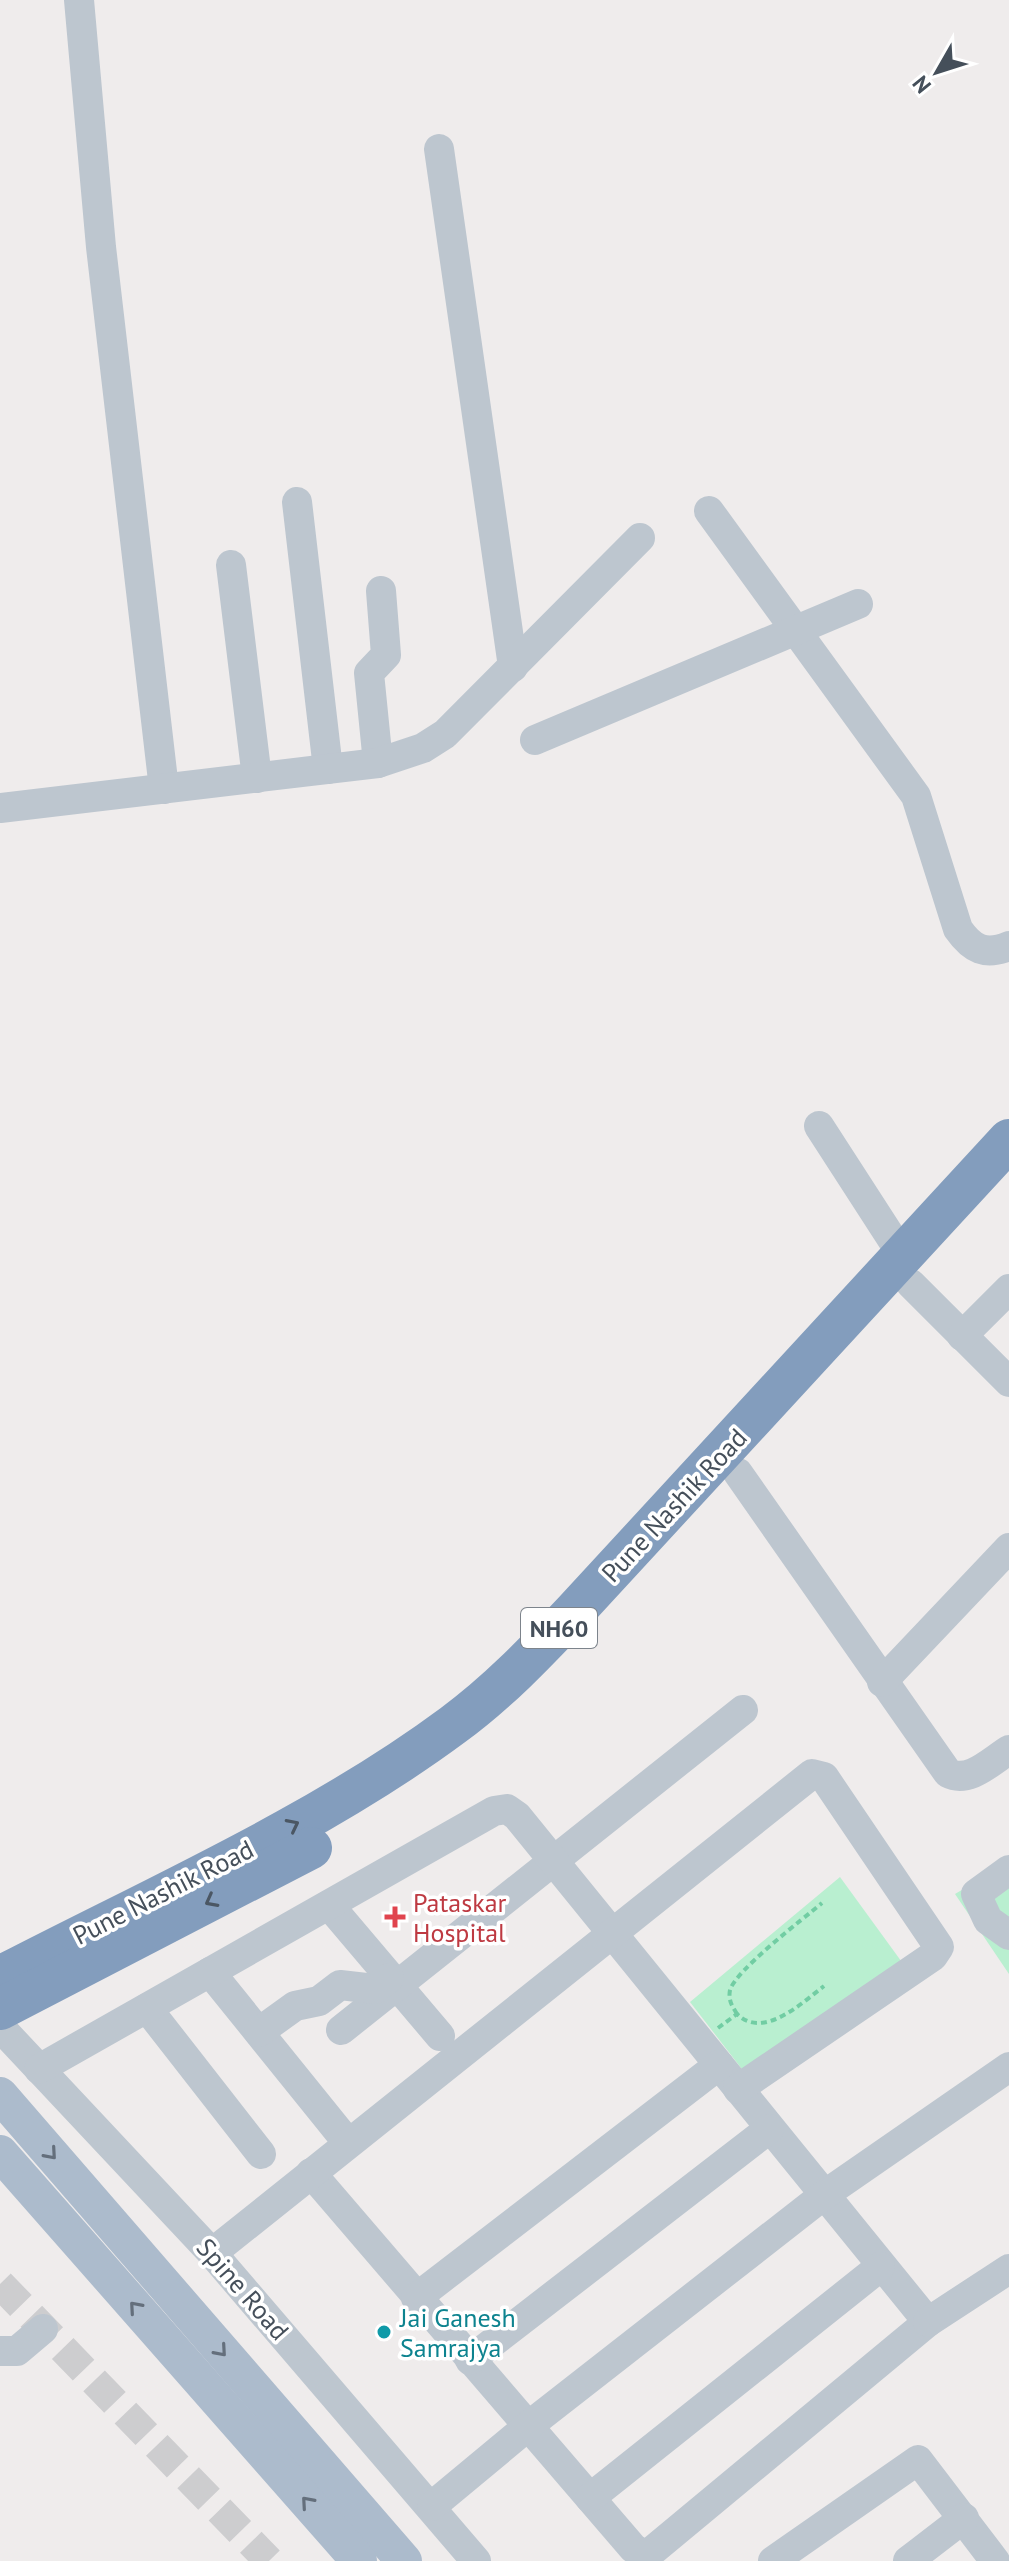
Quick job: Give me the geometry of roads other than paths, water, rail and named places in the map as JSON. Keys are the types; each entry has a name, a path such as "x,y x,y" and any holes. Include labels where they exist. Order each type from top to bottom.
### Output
{"highway":[{"name":"Pune Nashik Road","path":"3,2031 396,1800 459,1755 541,1684 738,1473 907,1270 1009,1140"},
{"name":"Pune Nashik Road","path":"0,1977 310,1816 385,1772 454,1725 552,1636 907,1270 1009,1177"}],"main road":[{"path":"0,2095 404,2561"},
{"path":"0,2153 359,2561"}],"street":[{"path":"79,0 101,247 164,789"},
{"path":"439,149 513,667"},
{"path":"297,502 328,769"},
{"path":"709,511 916,796 958,929 969,945 984,952 1009,946"},
{"path":"0,808 378,763 423,748 445,734 640,538"},
{"path":"231,565 257,778"},
{"path":"378,763 369,673 386,655 381,591"},
{"path":"535,740 858,604"},
{"path":"819,1126 907,1270 962,1336 1009,1382"},
{"path":"962,1336 1009,1289"},
{"path":"738,1473 948,1773 957,1778 970,1775 1009,1750"},
{"path":"882,1682 1009,1548"},
{"path":"341,2030 393,1983 554,1862 743,1710"},
{"path":"212,2253 802,1779 812,1774 824,1777 939,1947 933,1956 738,2089"},
{"path":"39,2069 494,1811 507,1809 517,1816 880,2267 928,2322"},
{"path":"1009,1870 976,1894 988,1920 1009,1935"},
{"path":"329,1905 440,2036"},
{"path":"210,1972 348,2143"},
{"path":"259,2032 295,2006 319,2001 340,1985 375,1989 393,1983"},
{"path":"147,2008 261,2154"},
{"name":"Spine Road","path":"3,2031 212,2253 476,2561"},
{"path":"416,2298 719,2065"},
{"path":"432,2506 527,2427 824,2195 1009,2067"},
{"path":"470,2360 769,2129"},
{"path":"311,2173 527,2427 633,2548 642,2554 652,2551 928,2322 1009,2269"},
{"path":"590,2498 880,2267"},
{"path":"0,2351 17,2351 43,2329"},
{"path":"773,2561 918,2460 995,2561"},
{"path":"908,2561 964,2518"}],"tunnel":[{"path":"0,2284 269,2561"}],"place":[{"name":"Pataskar Hospital","path":"395,1917"},
{"name":"Jai Ganesh Samrajya","path":"384,2332"}]}
